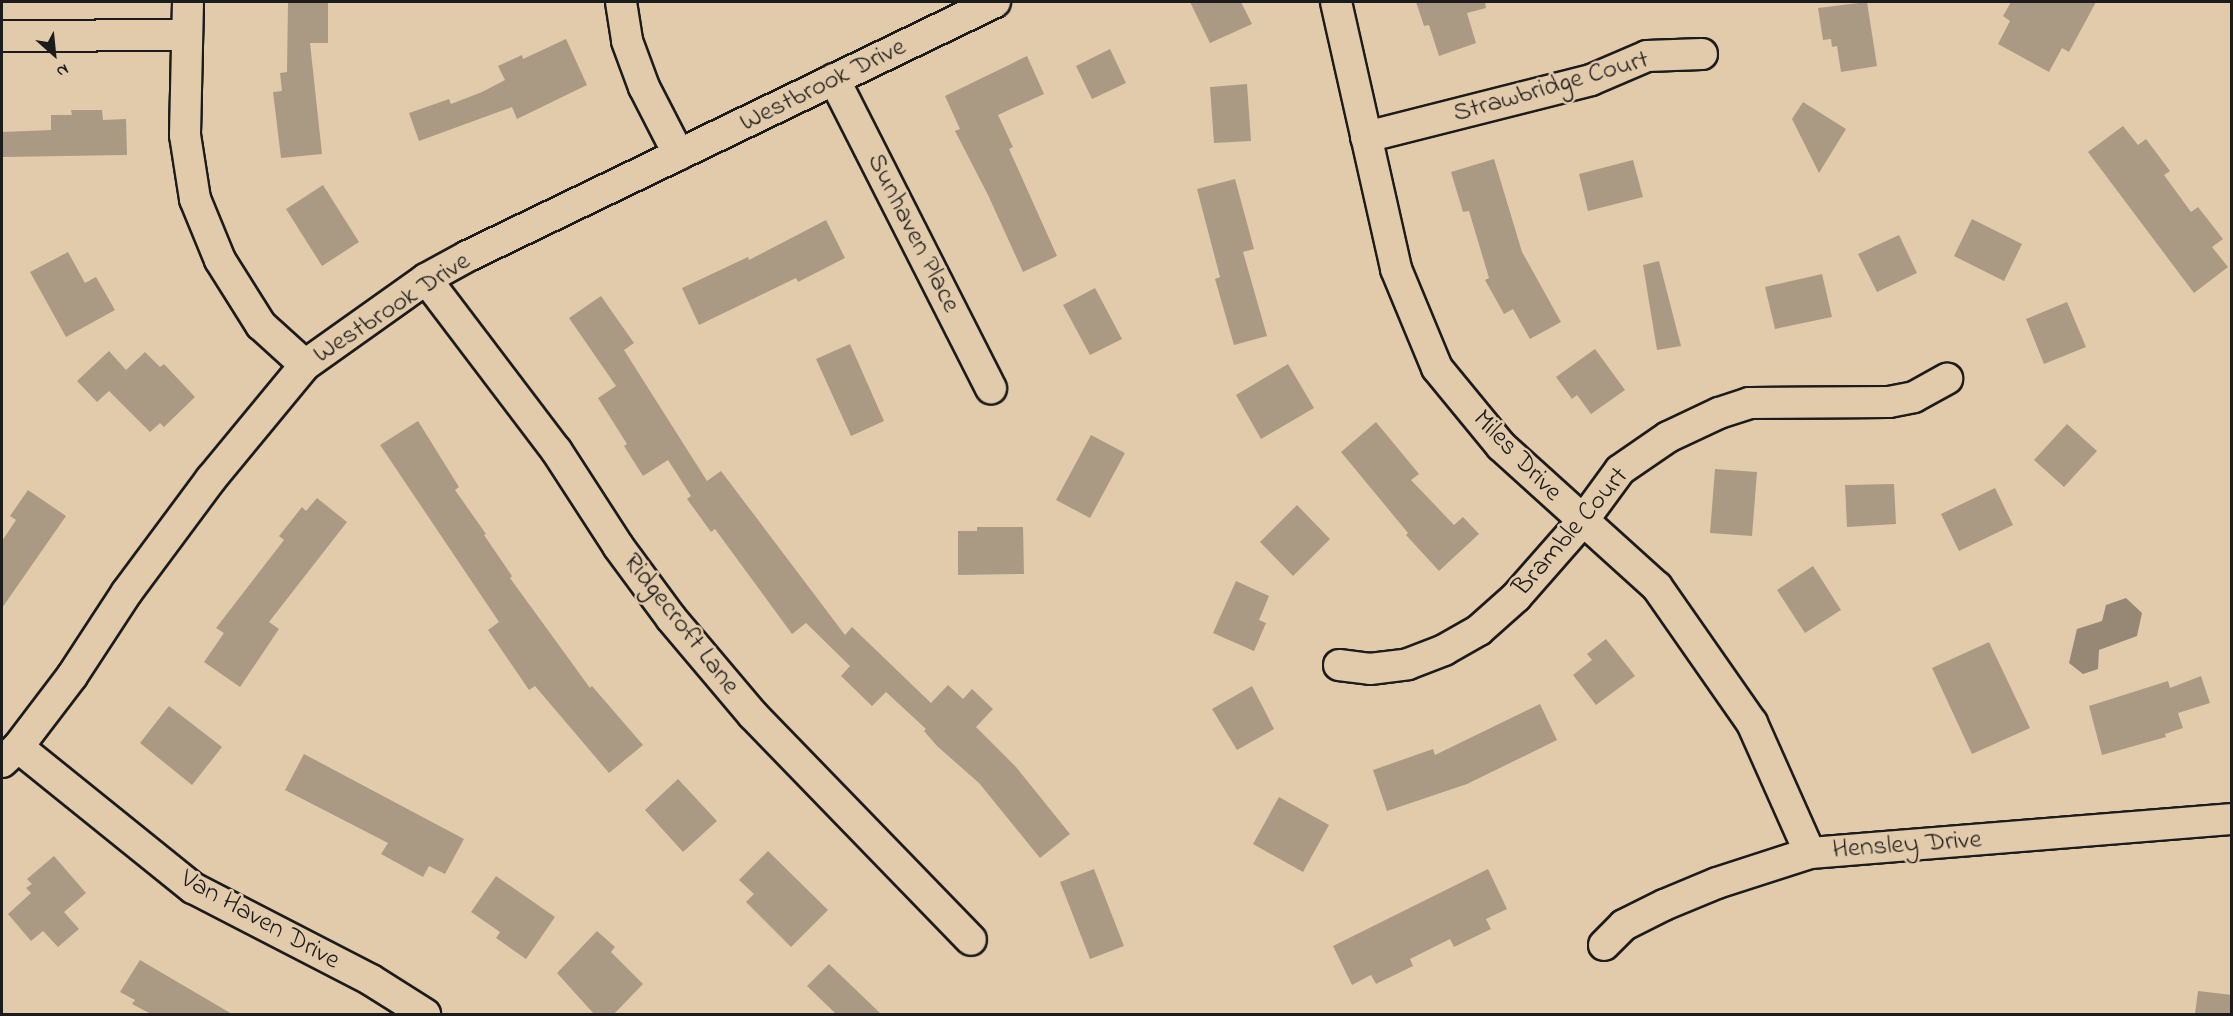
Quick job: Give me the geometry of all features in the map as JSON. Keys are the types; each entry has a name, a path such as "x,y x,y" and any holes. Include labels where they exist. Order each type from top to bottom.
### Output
{"street":[{"path":"188,2 185,135 195,199 220,260 261,325 305,365"},
{"path":"621,2 627,41 644,87 679,155"},
{"name":"Westbrook Drive","path":"10,755 204,488 305,365 426,279 995,2"},
{"name":"Miles Drive","path":"1336,2 1396,269 1437,368 1501,446 1582,522 1657,587 1752,723 1810,853"},
{"path":"2,36 186,35"},
{"name":"Strawbridge Court","path":"1366,137 1591,80 1647,56 1702,54"},
{"name":"Sunhaven Place","path":"834,79 991,388"},
{"name":"Ridgecroft Lane","path":"426,279 556,450 618,546 671,618 753,715 971,940"},
{"name":"Bramble Court","path":"1339,665 1370,669 1408,664 1444,650 1479,630 1516,597 1582,522 1620,470 1668,437 1719,412 1749,403 1889,402 1914,397 1947,379"},
{"name":"Van Haven Drive","path":"10,755 193,888 371,980 425,1014"},
{"name":"Hensley Drive","path":"1604,945 1624,924 1664,905 1717,884 1810,853 2232,819"}],"shaded area":[{"path":"2126,598 2142,613 2137,636 2099,650 2098,669 2083,674 2069,663 2077,629 2102,621 2106,605"}],"building":[{"path":"288,2 328,2 328,43 310,43 322,154 281,158 273,92 282,91 280,73 287,72"},
{"path":"1190,2 1241,2 1252,24 1210,43"},
{"path":"1416,2 1485,2 1486,8 1467,13 1476,43 1439,56 1429,25 1424,26"},
{"path":"1867,2 1877,66 1841,72 1837,46 1832,47 1831,39 1823,40 1818,8"},
{"path":"2011,2 2096,2 2069,52 2062,48 2049,72 1998,44 2010,21 2003,16"},
{"path":"566,39 587,85 517,119 512,107 419,141 409,113 449,99 451,104 482,92 505,80 498,66 522,55 523,59"},
{"path":"1110,49 1126,83 1092,99 1076,66"},
{"path":"1027,56 1044,94 998,115 1013,147 1009,149 1057,256 1023,272 988,195 955,131 960,129 945,96"},
{"path":"1247,84 1251,141 1214,143 1210,87"},
{"path":"1803,102 1846,129 1819,173 1792,119"},
{"path":"71,110 102,110 103,120 126,119 127,155 2,157 2,132 51,130 51,115 72,115"},
{"path":"2123,126 2138,145 2146,139 2170,171 2164,175 2191,212 2198,207 2223,239 2212,247 2228,267 2194,293 2088,152"},
{"path":"1494,159 1522,252 1561,322 1530,339 1513,309 1504,314 1485,280 1489,278 1469,211 1463,212 1451,172"},
{"path":"1633,160 1643,197 1588,211 1579,174"},
{"path":"1235,179 1254,249 1243,252 1267,336 1234,345 1215,279 1220,277 1197,189"},
{"path":"323,185 359,242 322,266 286,209"},
{"path":"1972,219 2022,244 2004,281 1954,256"},
{"path":"826,220 845,258 798,282 796,278 699,325 682,288 748,257 749,260"},
{"path":"1899,235 1917,273 1877,292 1858,254"},
{"path":"68,252 85,283 96,277 115,310 66,337 30,272"},
{"path":"1659,261 1681,346 1657,350 1643,265"},
{"path":"1822,274 1832,317 1775,329 1765,287"},
{"path":"1095,288 1122,339 1090,355 1063,305"},
{"path":"601,296 634,343 624,350 707,481 721,471 845,635 852,627 931,703 948,685 963,699 972,689 993,709 976,727 1016,767 1070,834 1040,858 979,783 937,746 924,731 926,729 886,692 872,706 841,676 850,666 806,623 792,634 715,529 711,532 687,499 691,496 668,460 643,476 624,446 627,444 598,398 616,386 569,318"},
{"path":"2067,302 2086,347 2044,364 2026,319"},
{"path":"850,344 884,421 851,436 816,359"},
{"path":"1595,349 1625,390 1591,414 1577,395 1572,399 1556,377"},
{"path":"109,351 126,370 145,352 160,367 164,364 195,397 164,427 160,423 150,432 109,391 97,402 77,381"},
{"path":"1288,364 1314,408 1261,439 1236,395"},
{"path":"418,421 459,487 455,490 486,534 484,535 512,576 510,578 590,688 592,686 643,745 609,773 535,686 529,690 488,630 499,622 380,445"},
{"path":"1376,422 1419,474 1411,480 1454,525 1463,517 1479,534 1439,571 1406,535 1408,533 1341,452"},
{"path":"2067,424 2097,451 2064,487 2034,460"},
{"path":"1091,435 1125,453 1090,518 1056,500"},
{"path":"1715,469 1757,472 1752,536 1710,533"},
{"path":"1894,484 1896,524 1847,527 1845,485"},
{"path":"1995,488 2013,525 1959,551 1941,514"},
{"path":"28,490 66,516 2,608 2,541 16,520 10,516"},
{"path":"317,498 347,522 269,622 279,629 240,687 204,662 224,633 216,628 284,540 279,536 302,507 306,511"},
{"path":"1297,505 1330,539 1293,576 1260,542"},
{"path":"977,527 1023,527 1024,574 958,575 958,531 977,531"},
{"path":"1813,566 1841,610 1805,633 1777,590"},
{"path":"1236,581 1269,596 1259,620 1266,623 1254,651 1213,633"},
{"path":"1606,639 1635,676 1596,705 1573,675 1592,660 1587,654"},
{"path":"1989,642 2030,728 1972,754 1932,668"},
{"path":"2201,676 2210,703 2178,713 2183,728 2165,734 2166,737 2102,755 2089,706 2168,681 2170,688"},
{"path":"1252,686 1274,729 1237,750 1212,709"},
{"path":"1540,704 1557,740 1467,784 1387,811 1373,770 1433,749 1435,755"},
{"path":"169,706 222,747 192,785 140,743"},
{"path":"304,754 464,839 445,874 429,866 423,877 381,854 388,843 285,790"},
{"path":"678,779 717,821 683,852 645,810"},
{"path":"1279,797 1329,825 1303,872 1253,844"},
{"path":"768,851 828,910 791,947 746,902 754,894 739,880"},
{"path":"54,856 86,893 64,912 79,929 58,947 43,931 31,941 8,914 31,893 26,888 32,884 27,879"},
{"path":"1094,869 1124,946 1090,959 1060,882"},
{"path":"1488,869 1507,909 1486,919 1491,929 1454,947 1450,939 1410,959 1413,966 1376,984 1371,975 1352,985 1333,946"},
{"path":"496,876 555,917 526,959 496,938 500,932 471,912"},
{"path":"597,931 615,947 611,952 643,984 614,1014 594,1014 557,973"},
{"path":"140,960 232,1014 151,1014 132,1004 135,1000 120,992"},
{"path":"829,964 881,1014 836,1014 807,986"},
{"path":"2198,991 2232,995 2232,1014 2195,1014"}]}
